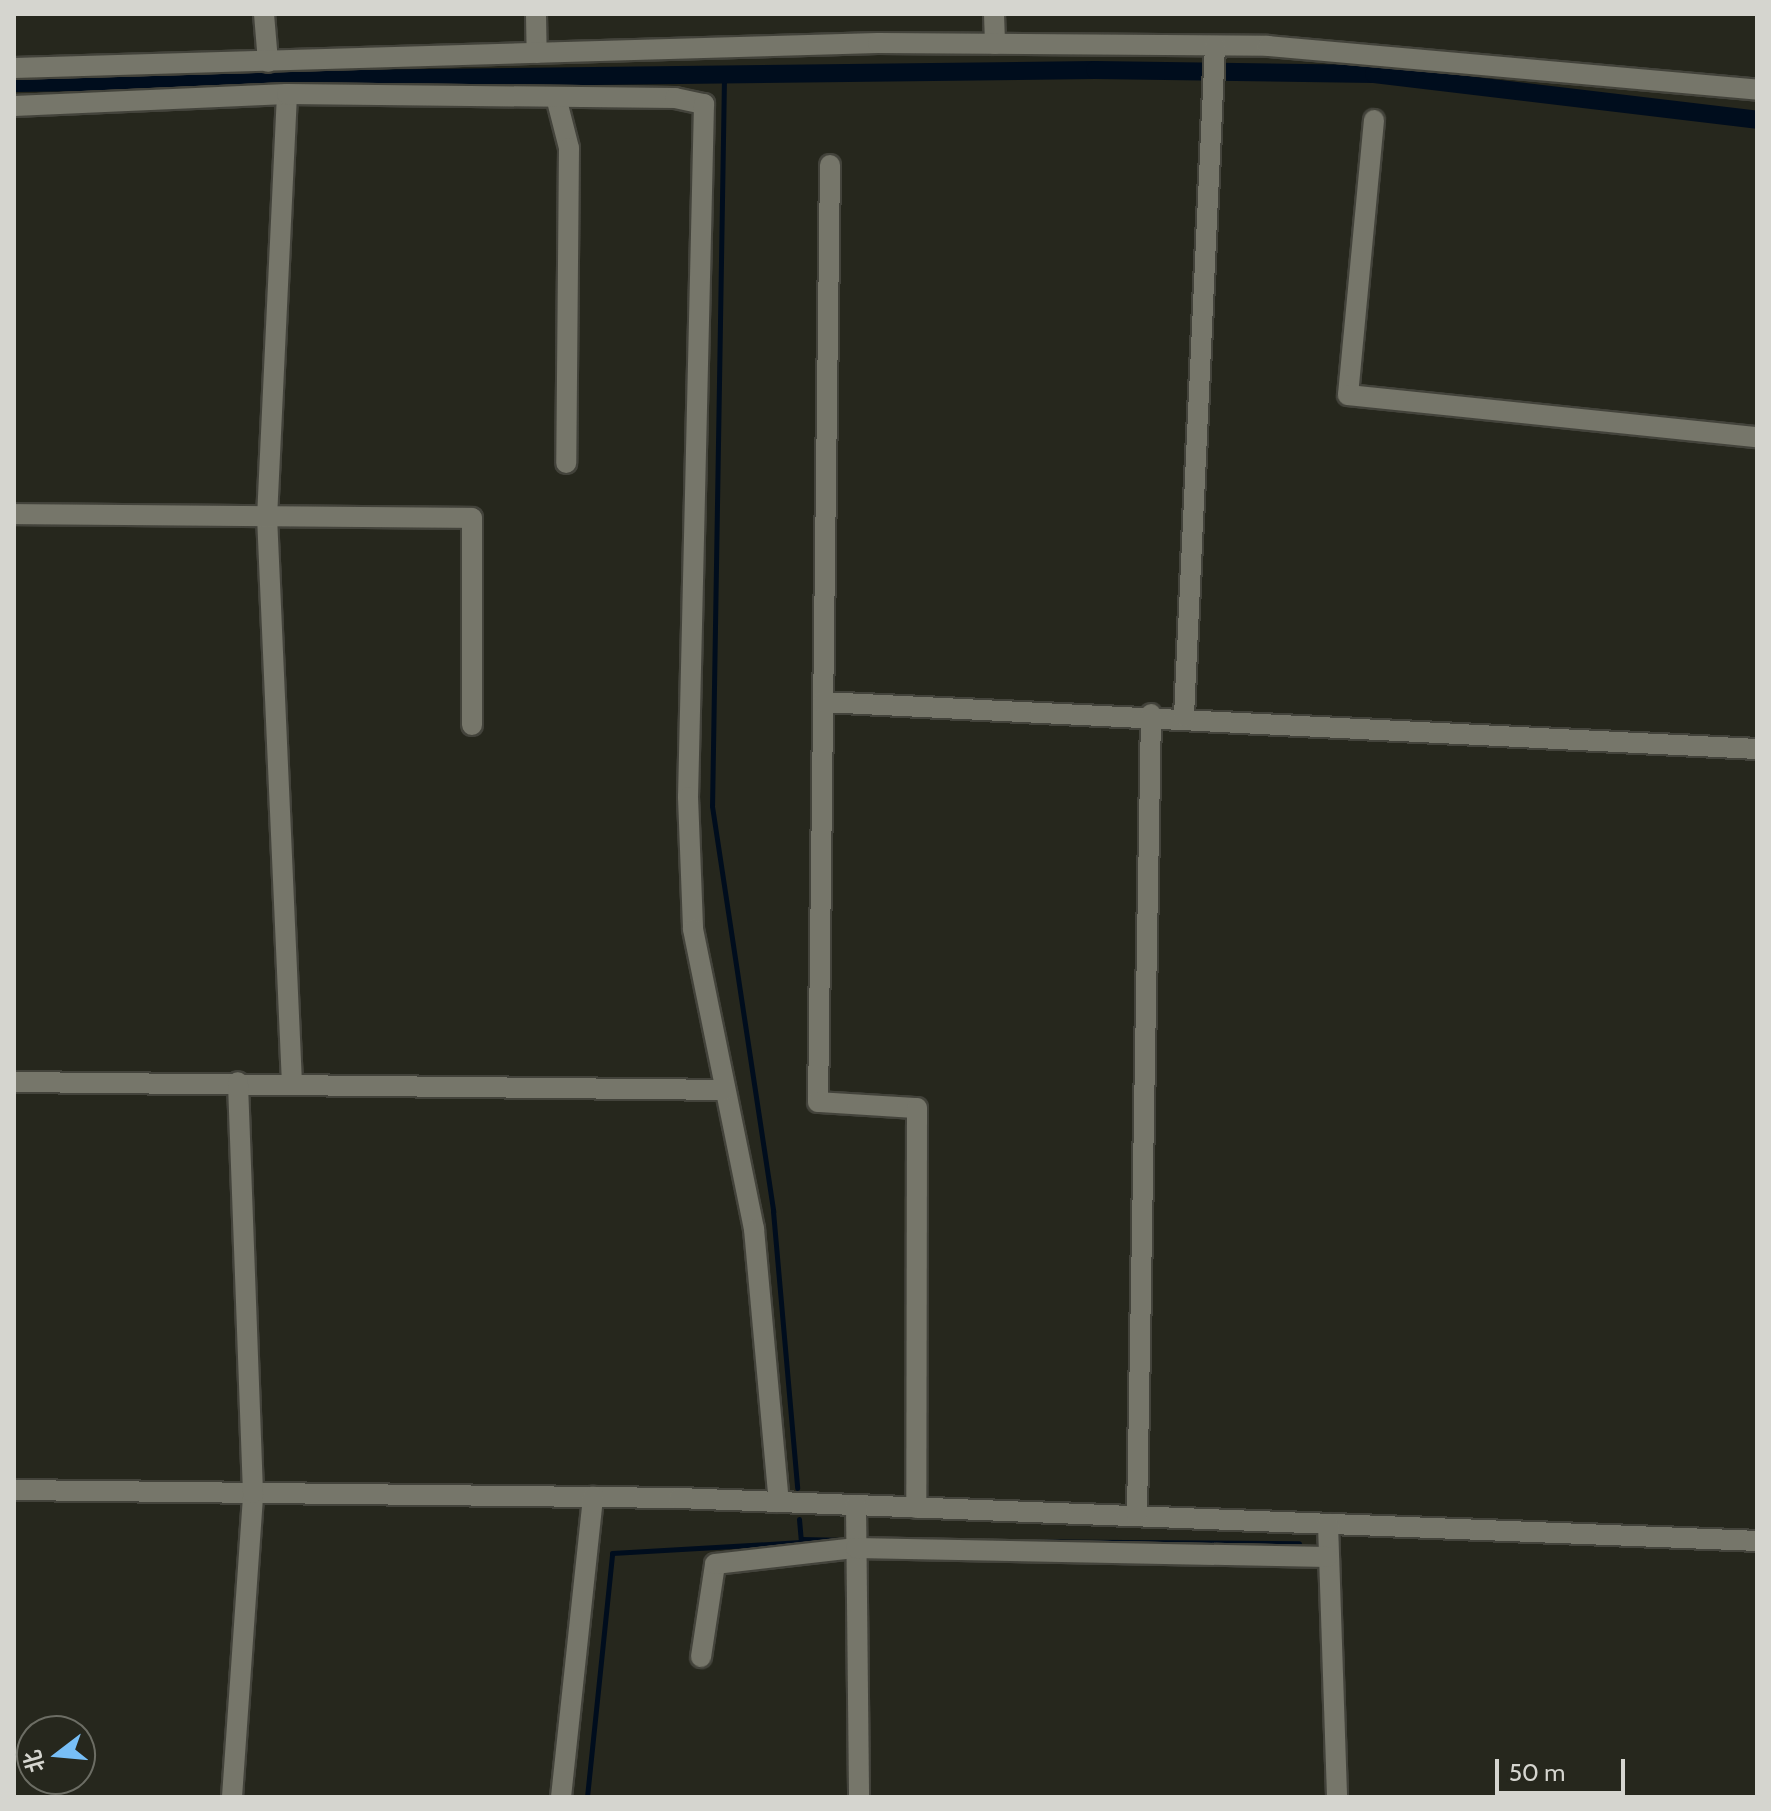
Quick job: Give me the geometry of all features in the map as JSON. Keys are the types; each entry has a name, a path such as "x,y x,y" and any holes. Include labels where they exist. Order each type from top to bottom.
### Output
{"street":[{"path":"264,14 268,62"},
{"path":"536,14 537,53"},
{"path":"994,14 995,44"},
{"path":"14,68 995,44 1215,46 1757,90"},
{"path":"1184,716 1215,46"},
{"path":"287,94 267,516 292,1083"},
{"path":"14,106 287,94 556,97 704,104 688,797 693,929 754,1229 779,1502"},
{"path":"556,97 569,148 566,463"},
{"path":"1374,120 1348,395 1757,437"},
{"path":"830,165 818,1102 917,1108 916,1508"},
{"path":"14,514 472,518 472,725"},
{"path":"823,702 1151,714 1757,749"},
{"path":"1137,1516 1151,714"},
{"path":"14,1082 238,1082 725,1090"},
{"path":"232,1797 253,1493 238,1082"},
{"path":"14,1490 779,1502 1757,1541"},
{"path":"561,1797 593,1497"},
{"path":"856,1505 859,1797"},
{"path":"1328,1524 1337,1797"},
{"path":"701,1657 715,1564 856,1540 1327,1557"}],"waterway":[{"path":"14,83 1095,70 1374,74 1757,120"},
{"path":"724,78 712,806 773,1211 797,1488"},
{"path":"587,1797 612,1553 801,1542 799,1519"},
{"path":"801,1539 846,1540"},
{"path":"992,1541 1299,1543"}]}
